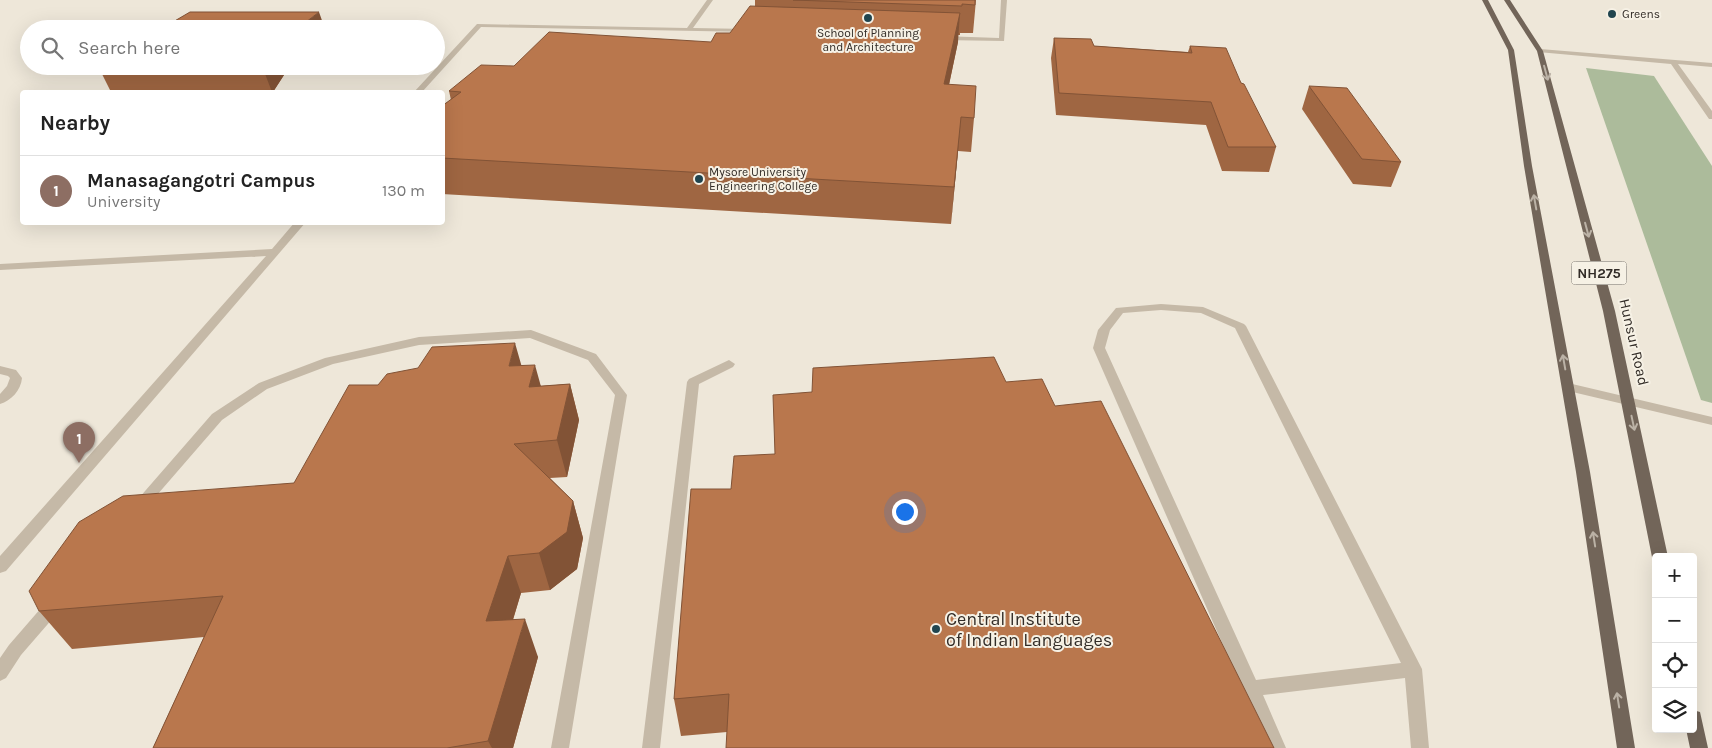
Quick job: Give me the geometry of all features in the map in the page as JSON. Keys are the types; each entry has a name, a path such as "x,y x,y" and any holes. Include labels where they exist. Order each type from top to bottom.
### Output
{"main road":[{"path":"1485,0 1511,50 1528,166 1583,472 1626,748"},
{"name":"Hunsur Road","path":"1507,0 1540,51 1609,311 1659,553"},
{"path":"1696,733 1700,748"}],"street":[{"path":"690,28 710,0"},
{"path":"934,38 1002,40 1004,0"},
{"path":"445,62 479,24 758,31"},
{"path":"1540,51 1712,65"},
{"path":"1673,62 1712,117"},
{"path":"420,90 433,75"},
{"path":"0,567 298,225"},
{"path":"0,267 275,252"},
{"path":"1277,748 1099,348 1104,330 1120,310 1161,307 1202,310 1240,326 1413,670 1420,748"},
{"path":"132,514 217,417 263,386 329,361 419,342 531,334 592,357 622,395 560,748"},
{"path":"651,748 693,382 729,364"},
{"path":"0,370 12,373 16,378 16,384 11,391 0,400"},
{"path":"1568,387 1712,421"},
{"path":"0,673 15,650 61,597"},
{"path":"1251,689 1413,670"}],"green space":[{"path":"1586,68 1654,76 1712,166 1712,403 1701,400"}],"building":[{"path":"793,0 975,0 975,5 962,4 962,6"},
{"path":"750,6 960,13 944,84 976,86 974,118 961,117 954,187 445,158 445,104 461,92 449,91 481,65 514,66 549,32 711,42 716,33 730,33"},
{"path":"190,12 319,12 309,20 176,20"},
{"path":"1054,38 1091,39 1094,46 1192,53 1190,46 1226,48 1241,83 1244,84 1276,147 1228,147 1211,102 1059,93"},
{"path":"1309,86 1347,88 1401,162 1362,159"},
{"path":"515,343 509,366 535,365 529,387 570,384 557,440 514,444 573,501 567,532 539,553 508,556 486,621 525,619 488,741 447,748 153,748 223,596 39,611 29,591 79,522 123,496 294,483 349,385 378,385 387,374 418,368 432,347"},
{"name":"Central Institute of Indian Languages","path":"994,357 1006,382 1042,379 1055,406 1101,401 1274,748 726,748 729,694 674,699 691,489 731,489 734,456 775,454 773,395 812,392 813,368"}],"place":[{"name":"Greens","path":"1612,14"},
{"name":"School of Planning and Architecture","path":"868,18"},
{"name":"Mysore University Engineering College","path":"699,179"},
{"name":"Manasagangotri Campus","path":"79,463"},
{"name":"Central Institute of Indian Languages","path":"936,629"}]}
